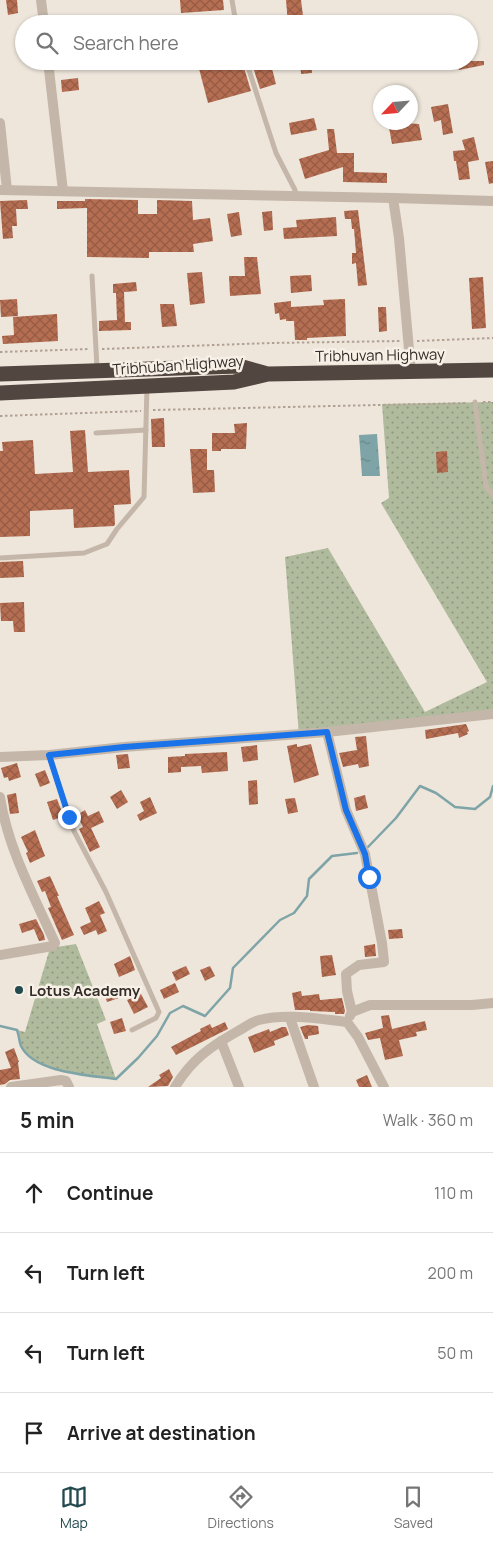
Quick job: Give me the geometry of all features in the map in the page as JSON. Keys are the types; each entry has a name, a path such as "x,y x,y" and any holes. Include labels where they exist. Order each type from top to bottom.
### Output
{"highway":[{"name":"Tribhuban Highway","path":"0,374 239,366 268,374"},
{"name":"Tribhuvan Highway","path":"268,374 493,370"},
{"name":"Tribhuban Highway","path":"0,393 234,382 268,374"}],"street":[{"path":"41,0 43,15"},
{"path":"49,70 63,191"},
{"path":"0,123 4,190 493,201"},
{"path":"393,198 399,238 411,372"},
{"path":"0,756 49,755 124,747 327,732 493,714"},
{"path":"327,732 346,810 365,854 384,962 359,965 346,974 347,990 352,1012 347,1022"},
{"path":"0,797 3,823 55,942 53,946 0,955"},
{"path":"352,1012 370,1005 472,1005 493,1003"},
{"path":"290,1018 314,1087"},
{"path":"175,1087 202,1054 221,1041 257,1021 290,1018 347,1022 358,1037 384,1087"},
{"path":"221,1041 239,1087"},
{"path":"12,1087 61,1080 66,1081 69,1087"}],"lane":[{"path":"232,0 234,15"},
{"path":"249,70 276,153 295,190 296,196"},
{"path":"92,276 98,371"},
{"path":"0,558 84,554 107,544 144,497 147,386"},
{"path":"475,402 486,487 493,495"},
{"path":"96,433 146,430"},
{"path":"49,755 74,831 106,892 159,1012 156,1018 132,1030"}],"path":[{"path":"0,352 261,343 493,338"},
{"path":"0,416 493,402"}],"green space":[{"path":"493,402 493,714 299,735 285,557 328,548 425,712 487,682 381,503 389,498 382,404"},
{"path":"76,944 106,1020 97,1024 116,1079 78,1074 50,1067 28,1055 20,1044 17,1030 25,1032 50,948"}],"water":[{"path":"377,434 380,476 362,476 359,435"}],"building":[{"path":"6,0 17,0 18,13 8,15"},
{"path":"180,0 223,0 224,10 181,13"},
{"path":"286,0 301,0 303,15 287,15"},
{"path":"478,61 484,61 484,65 478,66"},
{"path":"199,70 245,70 251,91 208,103"},
{"path":"254,70 272,70 276,84 260,89"},
{"path":"301,70 312,70 312,73 301,74"},
{"path":"78,78 79,90 62,92 61,80"},
{"path":"448,104 453,133 443,135 441,120 434,122 431,107"},
{"path":"314,118 317,130 291,135 289,123"},
{"path":"419,124 422,140 392,144 389,130 418,130"},
{"path":"327,129 334,129 337,153 354,153 354,172 387,173 387,183 343,182 343,167 305,179 299,159 329,150"},
{"path":"474,137 479,160 468,162 470,179 459,180 453,151 465,150 462,140"},
{"path":"493,161 493,183 489,184 485,162"},
{"path":"85,199 138,200 138,214 157,214 157,200 192,201 193,220 210,218 213,241 193,244 194,252 149,252 149,258 87,257 87,208 57,209 57,201 85,201"},
{"path":"27,200 28,209 16,209 17,226 12,226 13,238 3,239 0,201"},
{"path":"358,210 367,285 358,286 356,263 352,264 352,253 356,253 354,229 352,229 351,219 345,219 344,211"},
{"path":"272,211 273,230 264,231 262,212"},
{"path":"239,212 242,235 231,237 227,214"},
{"path":"336,217 337,236 284,239 283,228 297,227 296,220"},
{"path":"244,257 257,257 261,294 230,296 229,276 245,276"},
{"path":"202,272 205,303 190,305 187,273"},
{"path":"311,275 312,291 291,293 290,276"},
{"path":"483,277 486,328 472,329 469,278"},
{"path":"136,282 137,291 124,292 125,322 131,322 131,330 99,331 99,321 117,320 116,293 113,293 113,284"},
{"path":"17,299 18,316 1,317 0,300"},
{"path":"345,299 346,336 295,340 294,321 280,320 279,313 275,314 274,303 291,301 291,307 324,305 323,300"},
{"path":"160,304 174,304 177,326 162,327"},
{"path":"378,307 386,307 387,331 379,332"},
{"path":"57,314 58,341 3,344 2,336 14,335 13,317"},
{"path":"164,418 165,447 152,447 151,419"},
{"path":"247,423 246,449 212,451 212,433 235,433 234,424"},
{"path":"85,430 88,472 129,470 131,504 114,505 114,526 74,528 73,509 30,511 30,536 0,537 0,451 3,451 2,442 33,440 35,474 73,472 70,431"},
{"path":"190,449 207,449 207,470 214,470 215,492 193,493"},
{"path":"447,451 448,472 437,473 436,452"},
{"path":"23,561 24,577 0,578 0,562"},
{"path":"24,602 25,632 14,632 13,621 1,621 0,603"},
{"path":"466,724 469,731 467,732 468,734 459,738 458,733 426,739 425,730"},
{"path":"366,736 369,766 359,768 358,764 343,767 339,753 357,750 355,737"},
{"path":"297,744 297,747 311,744 319,775 294,783 287,746"},
{"path":"257,745 258,760 243,762 241,747"},
{"path":"227,752 228,771 202,773 201,766 181,767 181,772 168,773 168,757 185,756 185,754"},
{"path":"128,754 130,768 118,769 116,755"},
{"path":"17,763 21,777 9,781 8,777 4,778 1,768"},
{"path":"45,770 50,783 40,787 35,774"},
{"path":"257,780 258,804 249,805 248,781"},
{"path":"121,790 128,802 117,809 110,797"},
{"path":"16,793 19,813 10,814 7,795"},
{"path":"365,795 368,808 356,811 354,798"},
{"path":"150,797 157,813 140,821 137,815 144,811 140,802"},
{"path":"295,798 298,812 288,814 285,799"},
{"path":"57,799 62,812 58,813 59,818 53,820 47,802"},
{"path":"85,810 88,816 99,811 104,822 91,828 100,847 90,852 79,829 83,827 77,815"},
{"path":"35,830 45,856 30,863 26,853 28,852 21,837"},
{"path":"50,876 74,935 62,940 48,908 51,907 45,891 42,892 37,881"},
{"path":"99,901 105,913 100,915 107,931 98,935 96,930 84,935 80,927 91,922 85,908"},
{"path":"36,919 45,940 39,941 34,929 22,933 19,924"},
{"path":"402,929 403,938 389,939 388,930"},
{"path":"375,944 376,956 365,957 364,946"},
{"path":"332,955 336,975 322,977 320,956"},
{"path":"130,956 135,970 119,977 114,964"},
{"path":"186,966 190,974 176,981 172,972"},
{"path":"210,966 215,976 205,981 200,970"},
{"path":"175,983 179,992 164,999 160,990"},
{"path":"119,988 122,997 107,1002 104,993"},
{"path":"301,991 302,996 319,994 320,1000 342,998 344,1014 295,1010 292,993"},
{"path":"141,994 148,1007 134,1014 127,1000"},
{"path":"389,1015 392,1029 425,1021 427,1030 416,1032 417,1036 399,1040 403,1056 385,1060 380,1038 368,1040 365,1033 383,1028 381,1016"},
{"path":"122,1018 126,1031 114,1034 110,1022"},
{"path":"225,1022 228,1029 176,1055 171,1047 210,1024 212,1028"},
{"path":"308,1025 318,1026 319,1034 308,1036 308,1039 305,1039 300,1027"},
{"path":"286,1027 289,1035 274,1041 275,1045 254,1053 248,1037 269,1029 270,1032"},
{"path":"14,1048 19,1062 20,1079 10,1080 0,1085 0,1070 11,1068 5,1052"},
{"path":"169,1069 173,1077 168,1086 148,1087 161,1078 159,1075"},
{"path":"367,1075 372,1087 359,1087 356,1080"}],"waterway":[{"path":"368,847 396,818 420,786 436,793 455,807 475,809 490,797 493,786"},
{"path":"0,1026 17,1030 21,1046 28,1055 38,1062 63,1071 116,1079 157,1036 170,1013 183,1006 205,1016 230,988 233,968 280,920 294,913 307,896 309,879 332,856 357,853"}],"place":[{"name":"Lotus Academy","path":"19,990"}],"route":[{"path":"69,817 49,755 124,747 327,732 346,810 365,854 369,877"}]}
